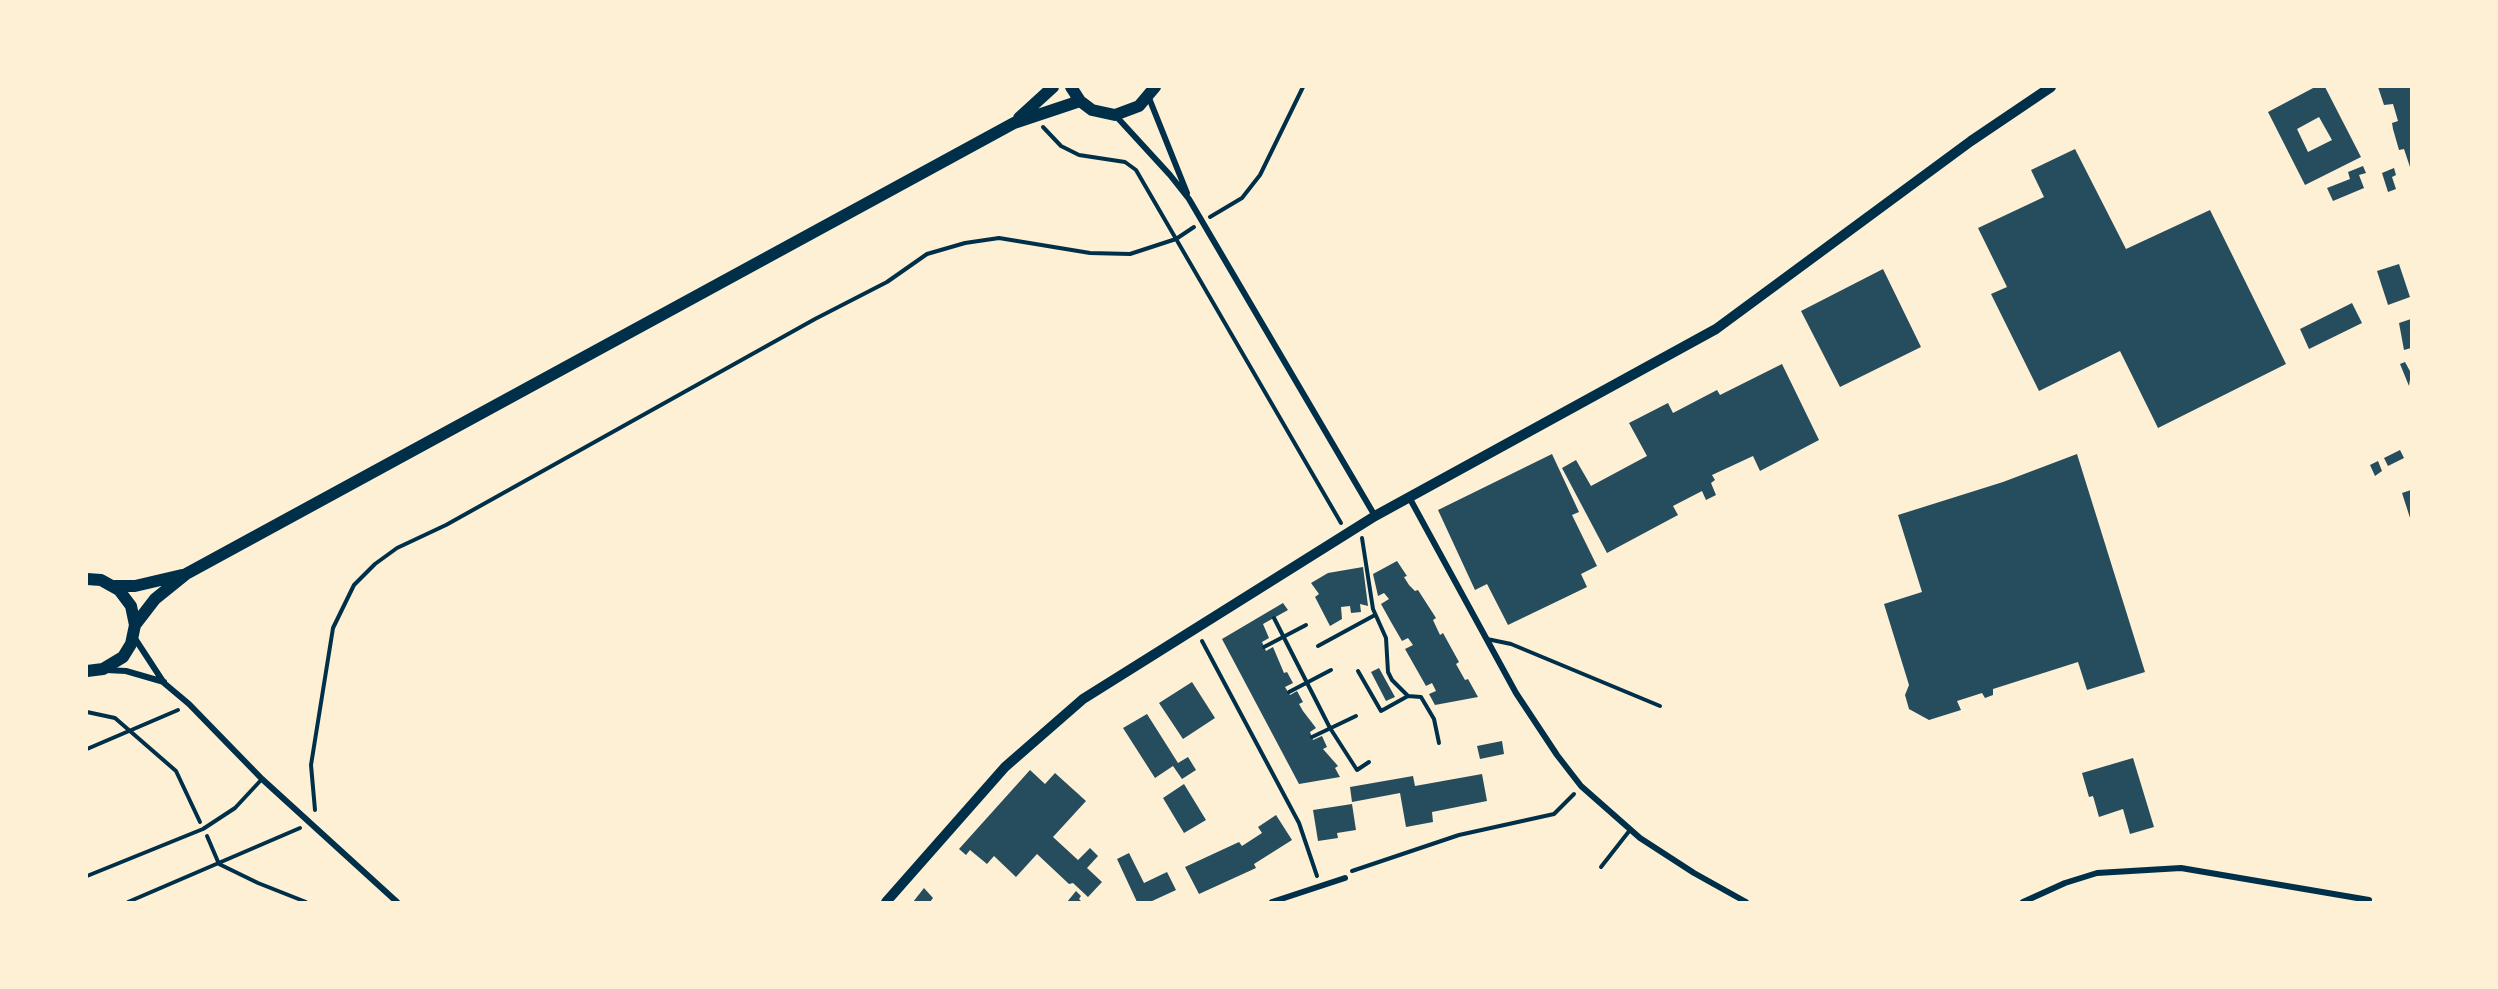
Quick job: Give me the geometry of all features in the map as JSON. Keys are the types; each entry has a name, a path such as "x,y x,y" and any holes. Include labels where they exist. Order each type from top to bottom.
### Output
{"main road":[{"path":"1014,123 1053,87"},
{"path":"1071,87 1080,102 1092,110 1115,115 1128,112 1152,92"},
{"path":"87,672 103,669 123,657 134,631 155,599 186,574 1014,123 1080,102"},
{"path":"114,586 156,582 186,574"},
{"path":"87,579 101,580 114,586 131,606 134,631"}],"street":[{"path":"886,902 1005,767 1083,699 1376,516 1716,328 1971,141 2051,87"},
{"path":"1152,92 1189,199 1376,516"},
{"path":"1115,115 1189,199"},
{"path":"1409,497 1532,720 1581,786 1630,830 1694,873 1746,902"},
{"path":"134,631 164,683 189,704 262,779 397,902"},
{"path":"103,669 126,671 164,683"},
{"path":"2023,902 2097,873 2181,868 2369,900"},
{"path":"1272,902 1345,878"}],"lane":[{"path":"1486,638 1511,644 1660,706"},
{"path":"87,876 203,829 235,808 262,779"},
{"path":"1600,867 1630,830"}],"path":[{"path":"128,902 309,823 315,813 311,765 333,628 354,585 375,564 397,548 446,525 815,319 887,282 927,254 965,243 999,238 1090,253 1130,254 1176,239 1201,221 1242,198 1260,175 1303,87"},
{"path":"1036,116 1047,133 1061,146 1085,157 1125,162 1136,170 1348,534"},
{"path":"1360,526 1375,615 1386,638 1388,672 1399,689 1408,696"},
{"path":"1318,646 1375,615"},
{"path":"1274,618 1330,728 1357,770 1369,762"},
{"path":"1264,647 1306,625"},
{"path":"1195,629 1299,823 1320,886"},
{"path":"1289,692 1331,670"},
{"path":"1358,671 1381,711 1408,696 1421,697 1434,719 1439,743"},
{"path":"87,749 130,732 189,704"},
{"path":"87,712 115,718 176,771 219,864 258,883 306,902"},
{"path":"1312,737 1356,716"},
{"path":"1345,878 1355,868 1428,844 1554,814 1581,786"}],"building":[{"path":"2315,87 2325,87 2361,157 2305,185 2268,112","holes":["2319,117 2332,140 2308,152 2297,129"]},
{"path":"2378,87 2411,87 2411,170 2404,149 2399,150 2393,129 2392,123 2398,121 2393,104 2384,105"},
{"path":"2075,149 2126,249 2210,210 2286,364 2158,428 2120,351 2039,391 1991,294 2007,287 1978,228 2044,197 2031,170"},
{"path":"2363,166 2366,173 2359,175 2364,188 2333,201 2327,188 2350,179 2348,172"},
{"path":"2394,168 2396,175 2392,177 2396,189 2388,192 2382,173"},
{"path":"2399,264 2410,297 2388,305 2377,271"},
{"path":"1883,269 1921,347 1840,387 1801,311"},
{"path":"2352,303 2362,323 2309,349 2300,329"},
{"path":"2411,319 2411,348 2404,350 2399,323"},
{"path":"2405,362 2411,373 2409,386 2400,364"},
{"path":"1782,364 1819,440 1760,471 1753,456 1712,475 1715,480 1711,483 1716,495 1706,500 1702,491 1673,506 1678,515 1607,553 1562,468 1576,460 1591,486 1647,456 1629,423 1668,403 1673,413 1717,390 1720,395"},
{"path":"2400,450 2404,458 2388,466 2384,458"},
{"path":"1552,454 1579,512 1572,515 1597,566 1581,574 1587,587 1508,625 1487,584 1475,590 1438,510"},
{"path":"2077,454 2145,672 2087,690 2078,662 1993,689 1993,695 1985,698 1982,693 1957,701 1961,710 1929,720 1909,709 1905,695 1909,685 1884,604 1922,592 1898,515 2003,482"},
{"path":"2378,461 2382,471 2375,476 2370,465"},
{"path":"2411,490 2411,521 2402,493"},
{"path":"1397,561 1407,576 1404,577 1409,585 1415,591 1418,590 1436,618 1433,620 1440,635 1443,633 1459,662 1456,664 1478,697 1435,705 1429,694 1436,691 1432,683 1426,686 1405,649 1413,645 1408,638 1402,641 1381,604 1389,599 1384,593 1378,596 1373,574"},
{"path":"1363,567 1368,606 1360,604 1361,612 1351,613 1350,606 1341,607 1342,619 1330,626 1315,597 1319,594 1311,583 1328,573"},
{"path":"1283,603 1288,610 1263,624 1269,638 1262,642 1266,651 1273,647 1284,673 1287,672 1293,683 1285,687 1290,695 1297,691 1303,702 1299,704 1316,728 1310,732 1313,740 1322,736 1327,747 1323,749 1338,766 1335,768 1340,777 1299,784 1222,639"},
{"path":"1379,668 1395,697 1386,701 1371,672"},
{"path":"1192,682 1215,718 1183,739 1159,703"},
{"path":"1147,714 1178,763 1188,757 1196,770 1182,779 1173,766 1155,778 1123,728"},
{"path":"1502,741 1504,754 1480,759 1477,746"},
{"path":"2133,758 2154,827 2130,834 2123,809 2099,817 2093,796 2089,797 2082,773"},
{"path":"1030,770 1045,784 1055,773 1086,801 1053,837 1078,860 1090,848 1098,856 1087,868 1102,882 1088,897 1073,883 1069,884 1037,854 1016,877 994,856 987,864 970,850 966,855 959,849"},
{"path":"1482,774 1487,801 1432,812 1433,822 1406,827 1400,793 1352,802 1350,787 1413,776 1415,786"},
{"path":"1184,784 1206,820 1184,833 1163,798"},
{"path":"1352,804 1356,830 1337,833 1338,838 1318,841 1313,810"},
{"path":"1276,815 1292,840 1254,864 1256,868 1199,894 1185,867 1239,842 1242,846 1262,833 1258,827"},
{"path":"1129,853 1144,883 1167,872 1176,890 1150,902 1137,902 1117,859"},
{"path":"924,888 933,898 930,902 913,902"},
{"path":"1076,891 1081,896 1079,899 1082,902 1067,902"}]}
